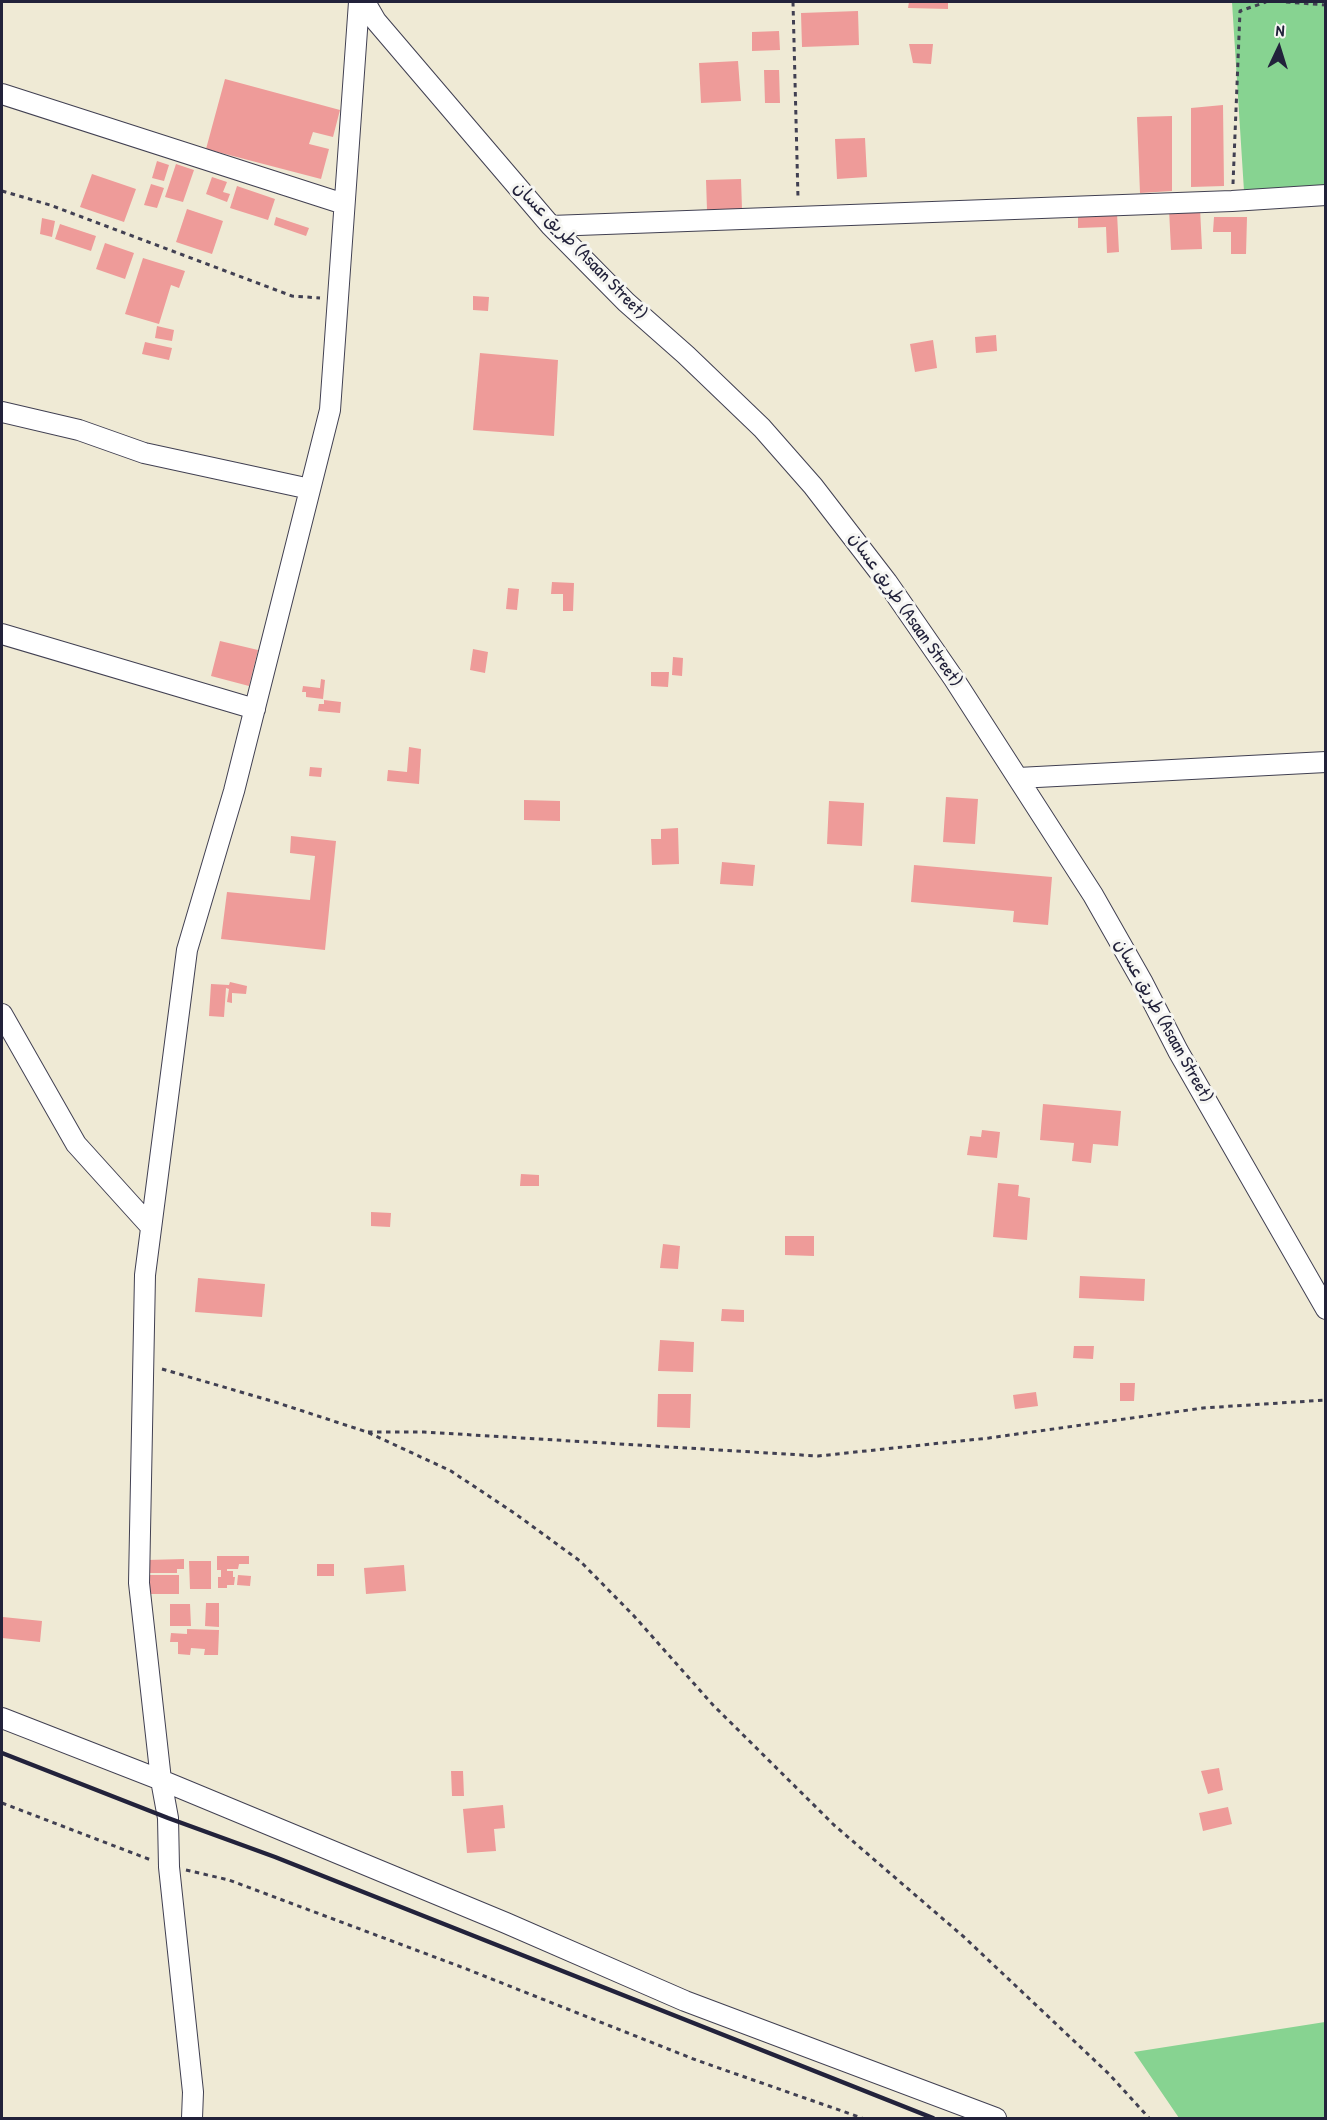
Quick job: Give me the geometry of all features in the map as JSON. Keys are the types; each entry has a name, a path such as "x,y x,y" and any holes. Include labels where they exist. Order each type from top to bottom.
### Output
{"street":[{"path":"192,2118 193,2092 169,1866 168,1818 161,1780 139,1583 145,1275 187,950 234,790 330,410 359,2"},
{"name":"طريق عسان (Asaan Street)","path":"365,2 376,21 551,226 626,302 686,355 762,428 813,486 887,582 1093,895 1143,983 1178,1051 1326,1309"},
{"path":"2,94 345,204"},
{"path":"551,226 1232,201 1326,195"},
{"path":"2,412 79,430 144,453 310,489"},
{"path":"2,634 255,708"},
{"path":"1018,778 1326,762"},
{"path":"2,1014 76,1144 151,1227"},
{"path":"2,1718 161,1780 507,1923 685,2001 996,2118"}],"path":[{"path":"793,2 799,216"},
{"path":"1232,201 1240,11 1266,2"},
{"path":"1286,2 1326,5"},
{"path":"2,191 50,205 292,296 338,299"},
{"path":"143,1363 367,1432 451,1471 580,1561 634,1616 714,1705 834,1825 972,1945 1110,2073 1149,2118"},
{"path":"367,1432 424,1432 818,1456 989,1438 1203,1408 1326,1400"},
{"path":"2,1803 169,1866 229,1880 464,1968 696,2060 862,2118"}],"green space":[{"path":"1232,2 1325,2 1325,185 1244,191"},
{"path":"1325,2022 1325,2118 1179,2118 1134,2052"}],"building":[{"path":"909,2 948,2 948,9 908,8"},
{"path":"858,11 859,45 802,47 801,13"},
{"path":"779,31 780,50 752,51 752,32"},
{"path":"909,44 933,44 931,64 913,63"},
{"path":"738,61 741,101 701,103 699,63"},
{"path":"764,70 779,70 780,103 765,103"},
{"path":"225,79 340,110 333,137 313,132 309,144 329,149 321,179 206,149"},
{"path":"1223,105 1224,186 1191,187 1191,108"},
{"path":"1172,116 1172,191 1140,193 1137,117"},
{"path":"865,138 867,177 837,179 835,139"},
{"path":"157,161 169,165 164,181 152,178"},
{"path":"176,164 194,170 183,202 165,197"},
{"path":"92,174 136,189 124,222 80,207"},
{"path":"212,177 227,182 223,192 230,194 227,202 206,194"},
{"path":"741,179 742,209 707,210 706,180"},
{"path":"151,184 164,188 157,208 144,205"},
{"path":"237,186 275,199 268,220 230,208"},
{"path":"1200,208 1202,249 1171,250 1169,209"},
{"path":"187,209 223,221 212,254 176,242"},
{"path":"1117,213 1119,252 1107,253 1106,227 1078,228 1078,214"},
{"path":"276,217 309,228 306,236 274,225"},
{"path":"1214,217 1247,217 1246,254 1231,254 1231,232 1213,232"},
{"path":"42,218 55,221 52,237 40,234"},
{"path":"60,224 96,236 91,251 55,239"},
{"path":"105,243 134,253 125,279 96,269"},
{"path":"143,258 185,271 179,288 171,285 159,324 125,314"},
{"path":"473,296 489,297 488,311 473,310"},
{"path":"157,326 174,330 172,341 155,338"},
{"path":"996,335 997,351 976,353 975,337"},
{"path":"933,340 937,368 915,372 910,344"},
{"path":"145,342 172,348 169,360 142,354"},
{"path":"480,353 558,360 554,436 473,430"},
{"path":"552,582 574,583 573,611 563,611 563,594 551,594"},
{"path":"508,588 519,589 517,610 506,609"},
{"path":"220,641 258,650 249,686 211,676"},
{"path":"473,649 488,652 485,673 470,670"},
{"path":"673,657 683,658 682,676 672,675"},
{"path":"651,672 669,672 668,687 651,686"},
{"path":"321,679 325,680 323,699 306,697 306,692 302,692 303,686 320,688"},
{"path":"324,700 341,702 340,713 318,711 319,704 324,704"},
{"path":"409,747 421,749 419,784 387,781 388,770 407,772"},
{"path":"310,767 322,768 321,777 309,776"},
{"path":"946,797 978,799 975,844 943,842"},
{"path":"524,800 560,801 560,821 524,820"},
{"path":"829,801 864,803 862,846 827,844"},
{"path":"678,828 679,864 652,865 651,839 661,839 661,829"},
{"path":"291,836 336,841 325,950 221,939 227,892 310,900 315,856 290,853"},
{"path":"722,862 755,865 753,886 720,884"},
{"path":"914,865 1052,877 1048,925 1013,922 1014,911 911,902"},
{"path":"230,982 247,986 246,994 232,993 232,1003 227,1002 229,989 226,988 224,1017 209,1016 211,984 229,985"},
{"path":"1043,1104 1121,1111 1118,1146 1093,1144 1091,1163 1072,1161 1074,1143 1040,1140"},
{"path":"982,1130 1000,1132 997,1158 967,1155 970,1136 981,1137"},
{"path":"521,1174 539,1175 539,1186 520,1186"},
{"path":"998,1183 1019,1185 1018,1196 1030,1198 1027,1240 993,1237"},
{"path":"371,1212 391,1213 390,1227 371,1226"},
{"path":"785,1236 814,1236 814,1256 785,1255"},
{"path":"663,1244 680,1246 678,1269 660,1268"},
{"path":"1080,1276 1145,1279 1144,1301 1079,1298"},
{"path":"198,1278 265,1284 262,1317 195,1312"},
{"path":"722,1309 744,1310 744,1322 721,1321"},
{"path":"660,1340 694,1342 693,1372 658,1371"},
{"path":"1074,1346 1094,1346 1093,1359 1073,1358"},
{"path":"1120,1383 1135,1383 1134,1401 1120,1401"},
{"path":"1036,1392 1038,1406 1015,1409 1013,1395"},
{"path":"658,1394 691,1394 690,1428 657,1427"},
{"path":"217,1556 249,1556 249,1564 239,1564 238,1569 227,1569 227,1571 233,1571 234,1585 218,1588 218,1577 221,1577 221,1570 217,1570"},
{"path":"184,1559 184,1569 177,1569 177,1573 147,1573 147,1560"},
{"path":"189,1561 211,1561 211,1589 190,1589"},
{"path":"317,1564 334,1564 334,1576 317,1576"},
{"path":"404,1565 406,1591 366,1594 364,1568"},
{"path":"149,1575 179,1575 179,1594 149,1594"},
{"path":"238,1575 251,1576 250,1586 237,1585"},
{"path":"206,1603 219,1603 219,1627 205,1626"},
{"path":"170,1604 190,1604 191,1626 170,1626"},
{"path":"3,1617 42,1621 40,1642 2,1638"},
{"path":"187,1629 219,1630 218,1655 204,1655 205,1649 191,1648 190,1655 178,1654 178,1642 170,1642 171,1633 187,1634"},
{"path":"1219,1768 1223,1790 1208,1794 1201,1771"},
{"path":"451,1771 463,1771 464,1796 452,1796"},
{"path":"503,1805 505,1828 494,1829 496,1851 467,1853 463,1809"},
{"path":"1228,1807 1232,1824 1203,1831 1199,1813"}],"railway":[{"path":"2,1753 275,1857 933,2118"}]}
